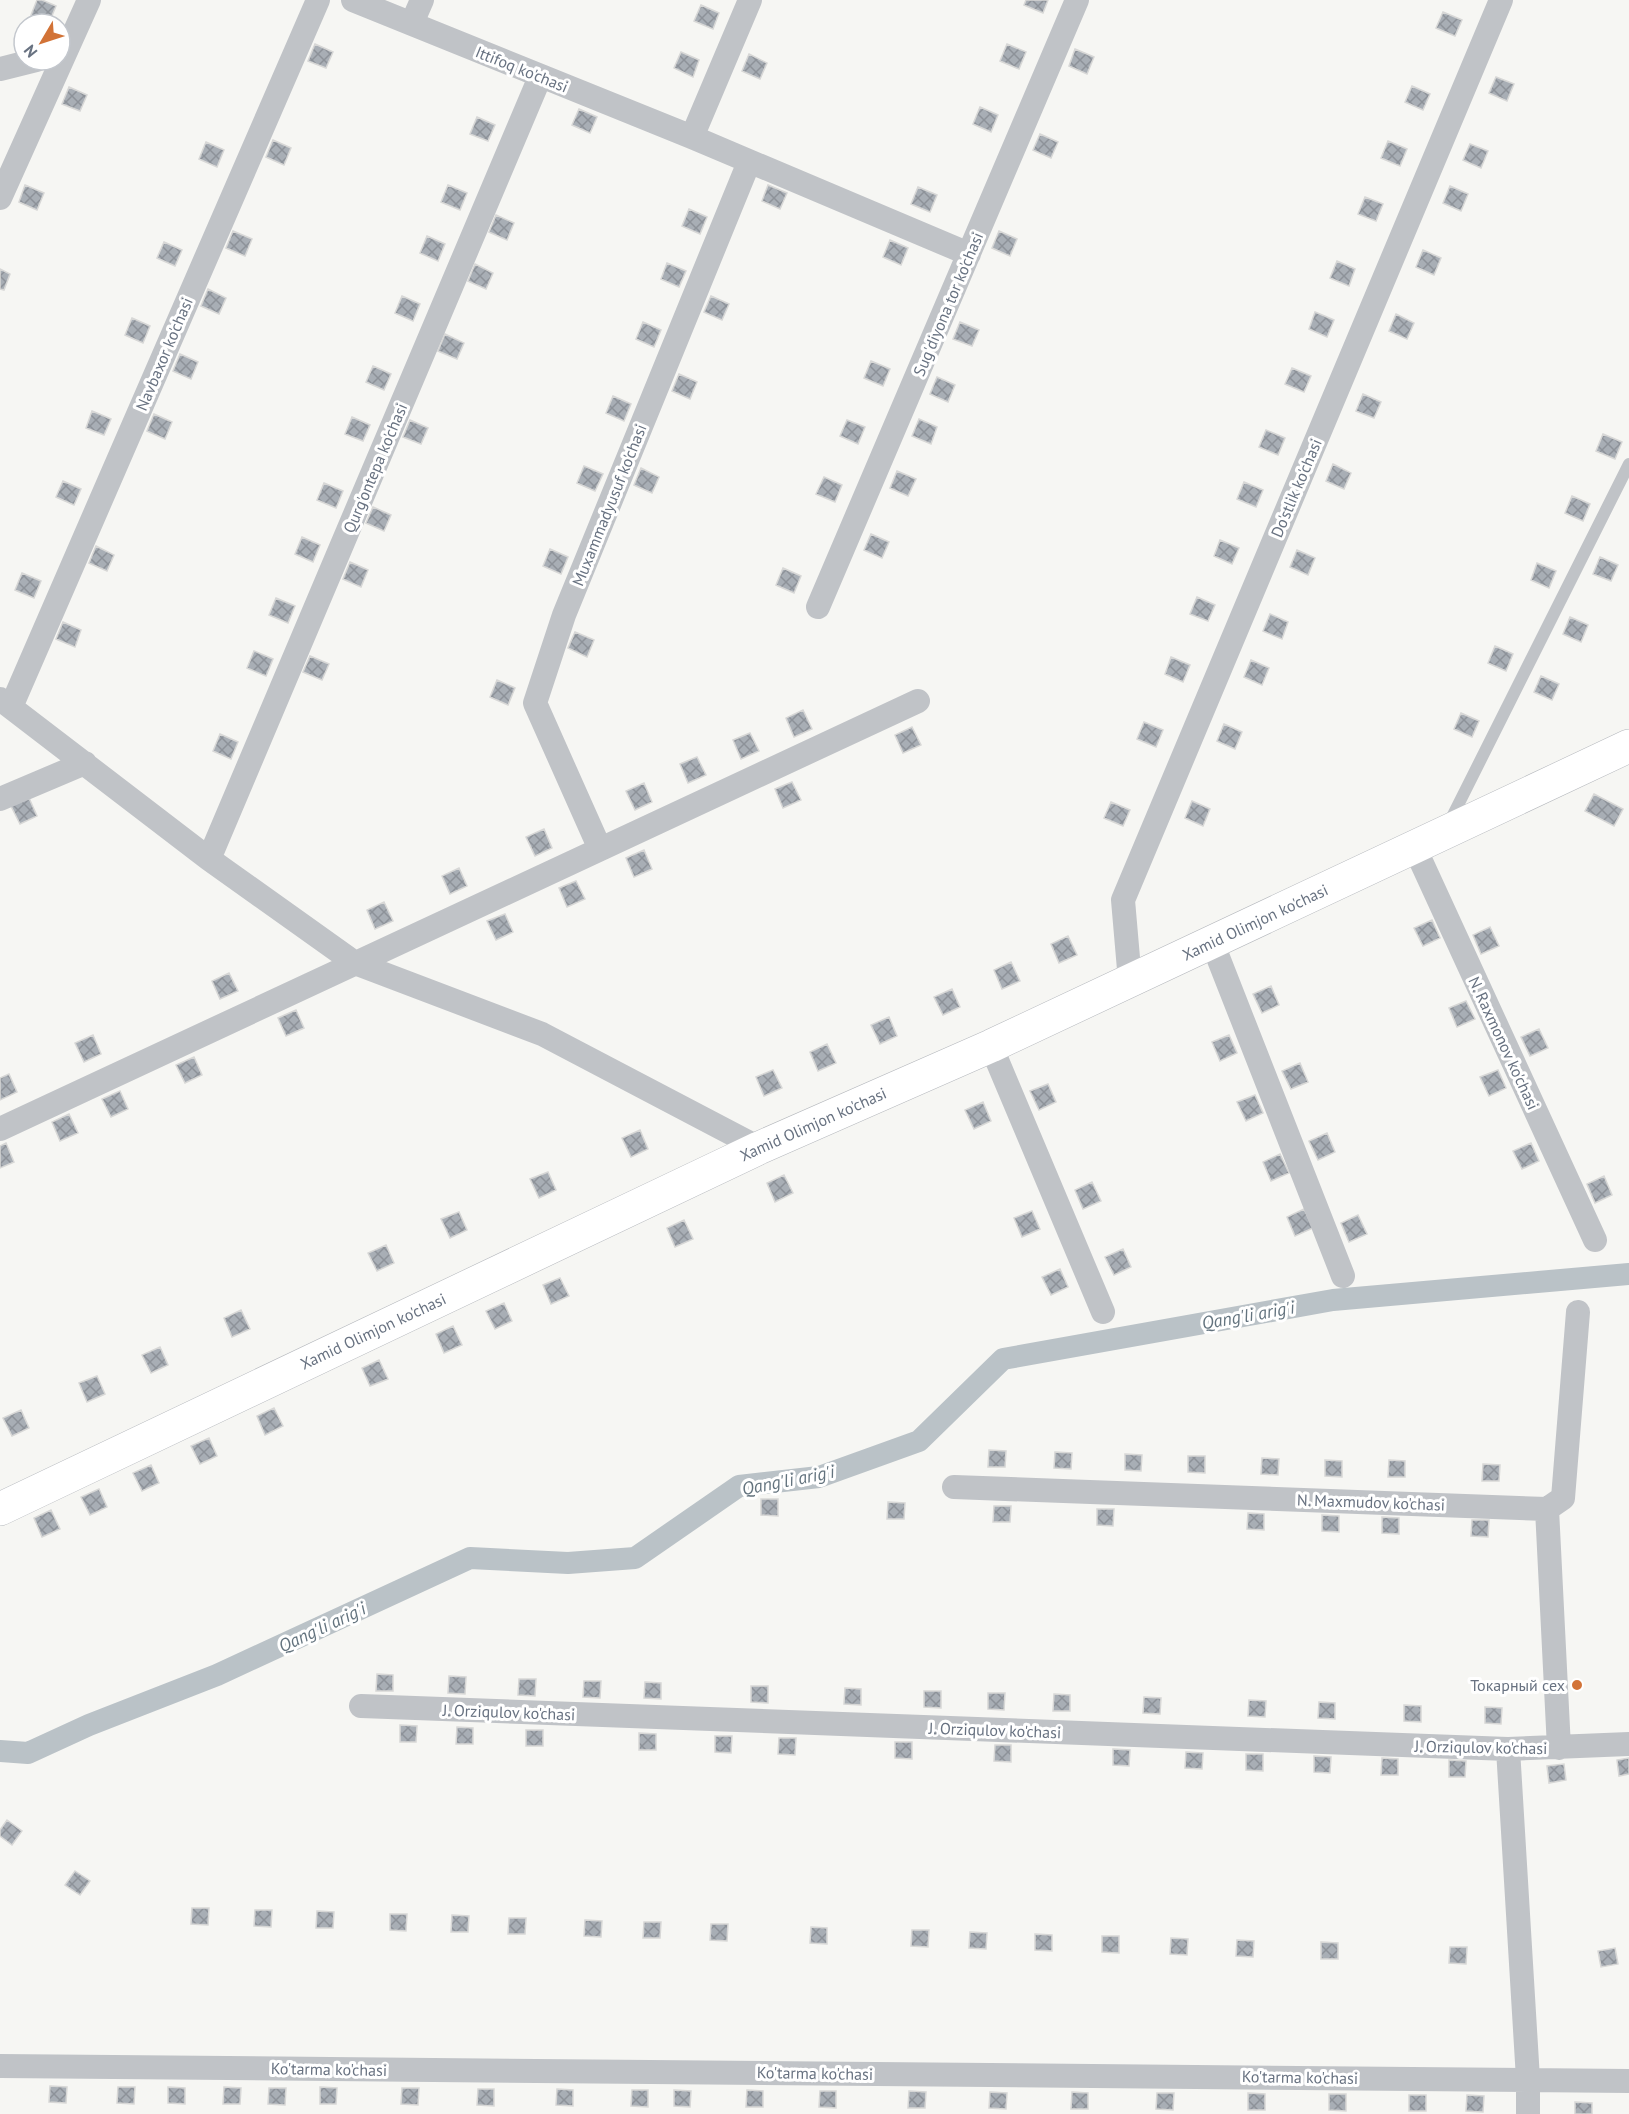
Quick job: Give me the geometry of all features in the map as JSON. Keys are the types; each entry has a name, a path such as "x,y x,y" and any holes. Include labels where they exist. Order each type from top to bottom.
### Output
{"main road":[{"name":"Xamid Olimjon ko'chasi","path":"0,1509 759,1148 991,1046 1629,746"}],"street":[{"path":"72,33 89,0"},
{"name":"Navbaxor ko'chasi","path":"5,703 318,0"},
{"name":"Ittifoq ko'chasi","path":"353,0 692,137 969,254"},
{"path":"412,23 422,0"},
{"path":"692,137 750,0"},
{"name":"Sug'diyona tor ko'chasi","path":"818,607 1077,0"},
{"name":"Do'stlik ko'chasi","path":"1130,981 1123,900 1501,0"},
{"path":"0,198 54,72"},
{"name":"Qurg'ontepa ko'chasi","path":"209,859 540,77"},
{"name":"Muxammadyusuf ko'chasi","path":"600,849 535,703 564,615 749,162"},
{"path":"0,1129 918,701"},
{"path":"5,703 209,859 355,963 542,1034 759,1148"},
{"path":"0,799 85,763"},
{"name":"N. Raxmonov ko'chasi","path":"1414,846 1595,1240"},
{"path":"1212,942 1343,1276"},
{"path":"991,1046 1103,1312"},
{"path":"1558,1748 1547,1509 1563,1498 1578,1312"},
{"name":"N. Maxmudov ko'chasi","path":"954,1486 1547,1509"},
{"name":"J. Orziqulov ko'chasi","path":"361,1706 1508,1749 1629,1744"},
{"path":"1508,1749 1528,2079 1528,2114"},
{"name":"Ko'tarma ko'chasi","path":"0,2066 1629,2081"}],"lane":[{"path":"1445,832 1629,464"}],"building":[{"path":"37,0 56,6 54,12 32,12"},
{"path":"1026,0 1048,0 1043,13 1024,5"},
{"path":"701,5 719,13 713,29 694,21"},
{"path":"1443,12 1462,20 1455,36 1436,28"},
{"path":"315,44 333,52 326,68 308,61"},
{"path":"1007,44 1026,52 1019,69 1000,61"},
{"path":"1075,49 1094,57 1087,74 1069,66"},
{"path":"681,52 699,60 693,77 674,68"},
{"path":"749,54 767,63 760,79 742,71"},
{"path":"1496,77 1514,84 1507,101 1489,93"},
{"path":"1412,86 1430,94 1423,110 1405,102"},
{"path":"69,87 87,95 80,111 62,104"},
{"path":"980,107 998,115 991,132 973,124"},
{"path":"579,109 597,117 590,133 572,125"},
{"path":"477,117 495,125 488,141 470,134"},
{"path":"1040,134 1058,142 1051,158 1033,150"},
{"path":"273,140 291,148 284,165 266,157"},
{"path":"1388,141 1407,149 1400,166 1381,158"},
{"path":"206,142 224,150 217,167 199,159"},
{"path":"1470,144 1488,151 1481,168 1463,160"},
{"path":"25,185 44,193 37,210 19,202"},
{"path":"448,185 467,193 460,210 441,202"},
{"path":"768,185 787,193 780,209 762,201"},
{"path":"1450,186 1468,194 1461,211 1443,203"},
{"path":"918,187 937,195 930,212 911,204"},
{"path":"1365,197 1383,204 1376,221 1358,214"},
{"path":"689,209 707,217 700,234 682,226"},
{"path":"496,215 514,223 507,240 489,232"},
{"path":"233,231 252,239 245,256 226,248"},
{"path":"999,231 1017,239 1010,256 992,248"},
{"path":"427,236 445,244 438,261 420,253"},
{"path":"890,240 908,248 901,265 883,257"},
{"path":"164,242 182,250 175,266 157,258"},
{"path":"1423,250 1441,258 1434,275 1416,267"},
{"path":"1337,261 1355,269 1349,286 1330,278"},
{"path":"667,263 686,271 679,287 661,279"},
{"path":"475,264 493,273 486,289 468,281"},
{"path":"0,269 10,274 4,290 0,289"},
{"path":"208,289 226,298 219,314 201,306"},
{"path":"402,296 420,304 413,321 395,313"},
{"path":"711,296 729,304 722,320 704,312"},
{"path":"1315,312 1334,320 1327,337 1309,329"},
{"path":"1396,314 1414,323 1407,339 1389,331"},
{"path":"132,318 150,326 143,343 125,335"},
{"path":"643,322 661,330 654,347 636,339"},
{"path":"960,322 979,330 972,346 953,339"},
{"path":"445,334 464,343 457,359 438,351"},
{"path":"180,354 198,362 191,379 173,371"},
{"path":"871,361 890,369 883,386 864,378"},
{"path":"373,366 391,374 384,390 366,382"},
{"path":"1292,368 1311,376 1304,392 1285,384"},
{"path":"679,374 697,382 690,399 672,391"},
{"path":"937,377 955,385 948,402 930,394"},
{"path":"1363,394 1381,402 1374,418 1356,411"},
{"path":"613,396 631,404 624,421 606,413"},
{"path":"92,411 111,419 104,435 86,428"},
{"path":"154,414 172,422 165,439 147,431"},
{"path":"352,417 370,425 363,441 345,434"},
{"path":"919,419 937,427 931,444 912,436"},
{"path":"410,420 428,428 421,444 403,437"},
{"path":"847,420 865,427 858,444 840,436"},
{"path":"1266,430 1285,438 1278,455 1259,447"},
{"path":"1603,434 1622,442 1615,459 1596,451"},
{"path":"1333,464 1351,473 1344,489 1326,481"},
{"path":"584,466 603,474 595,491 577,483"},
{"path":"641,468 659,477 652,493 634,485"},
{"path":"897,471 916,479 908,496 890,488"},
{"path":"824,477 842,485 835,502 816,494"},
{"path":"63,481 81,489 74,505 56,497"},
{"path":"1244,482 1263,490 1256,507 1237,499"},
{"path":"324,483 343,491 336,508 317,500"},
{"path":"1572,496 1590,504 1583,521 1565,513"},
{"path":"373,507 391,515 384,531 366,523"},
{"path":"871,534 889,542 882,558 864,550"},
{"path":"302,537 320,545 313,562 295,554"},
{"path":"1220,540 1239,548 1232,564 1214,556"},
{"path":"96,546 114,555 107,571 89,563"},
{"path":"550,549 568,557 561,574 543,566"},
{"path":"1297,550 1315,558 1308,575 1290,567"},
{"path":"1600,557 1618,565 1611,581 1593,574"},
{"path":"350,562 368,570 361,587 343,579"},
{"path":"1537,563 1556,571 1549,588 1531,580"},
{"path":"783,568 801,576 794,593 776,585"},
{"path":"22,573 41,581 34,598 15,590"},
{"path":"1197,597 1215,605 1208,621 1190,614"},
{"path":"276,598 295,606 288,623 269,615"},
{"path":"1270,614 1288,622 1282,639 1263,631"},
{"path":"1570,617 1588,625 1581,642 1563,634"},
{"path":"63,622 81,630 75,647 56,639"},
{"path":"575,632 594,640 587,657 568,648"},
{"path":"1495,646 1513,654 1506,671 1488,663"},
{"path":"254,651 273,659 266,676 247,668"},
{"path":"310,656 329,664 322,680 303,672"},
{"path":"1171,657 1190,665 1183,682 1165,674"},
{"path":"1251,660 1269,668 1262,685 1244,677"},
{"path":"1541,676 1559,684 1552,700 1534,692"},
{"path":"497,680 515,688 508,705 490,697"},
{"path":"803,710 812,729 794,737 786,718"},
{"path":"1461,713 1479,721 1472,737 1454,729"},
{"path":"1144,722 1163,730 1156,747 1137,739"},
{"path":"1224,724 1242,732 1235,749 1217,741"},
{"path":"912,727 921,745 903,753 895,735"},
{"path":"750,733 759,751 741,759 733,740"},
{"path":"220,734 238,742 231,759 213,751"},
{"path":"697,757 706,775 688,783 680,764"},
{"path":"792,782 801,800 783,808 775,789"},
{"path":"644,783 652,802 635,810 626,791"},
{"path":"1594,794 1623,809 1614,826 1585,811"},
{"path":"29,798 37,816 20,824 11,806"},
{"path":"1192,801 1210,809 1203,826 1185,818"},
{"path":"1111,802 1130,810 1123,826 1104,818"},
{"path":"544,829 552,848 535,856 526,837"},
{"path":"644,850 652,869 634,877 626,858"},
{"path":"459,868 467,886 450,894 442,876"},
{"path":"576,881 585,899 567,907 559,888"},
{"path":"384,902 393,921 375,929 367,910"},
{"path":"505,914 513,932 496,940 487,921"},
{"path":"1432,920 1440,938 1423,946 1414,928"},
{"path":"1490,927 1499,946 1481,954 1473,935"},
{"path":"1068,936 1077,955 1059,963 1051,944"},
{"path":"1011,962 1020,981 1002,989 994,970"},
{"path":"229,973 238,991 220,999 212,981"},
{"path":"1271,986 1279,1005 1262,1013 1253,994"},
{"path":"952,989 960,1007 943,1015 934,997"},
{"path":"1466,1001 1475,1019 1457,1027 1449,1008"},
{"path":"296,1010 304,1028 286,1036 278,1018"},
{"path":"889,1017 897,1036 880,1044 871,1025"},
{"path":"1539,1029 1548,1048 1530,1056 1521,1037"},
{"path":"93,1035 101,1054 84,1062 75,1043"},
{"path":"1229,1035 1237,1053 1220,1061 1212,1042"},
{"path":"827,1044 836,1063 818,1071 810,1052"},
{"path":"194,1057 202,1075 185,1083 176,1065"},
{"path":"1300,1063 1308,1082 1291,1089 1282,1071"},
{"path":"773,1070 782,1088 764,1096 756,1077"},
{"path":"1498,1070 1506,1088 1489,1096 1480,1077"},
{"path":"9,1074 17,1092 0,1100 0,1078"},
{"path":"1048,1084 1056,1102 1039,1110 1030,1091"},
{"path":"120,1091 128,1109 111,1117 102,1099"},
{"path":"1255,1095 1263,1113 1246,1121 1237,1102"},
{"path":"983,1102 991,1121 974,1129 965,1110"},
{"path":"69,1114 78,1133 60,1141 52,1122"},
{"path":"640,1130 648,1149 631,1157 622,1138"},
{"path":"1327,1133 1335,1152 1318,1160 1309,1141"},
{"path":"6,1143 14,1162 0,1168 0,1146"},
{"path":"1531,1143 1539,1161 1522,1169 1513,1151"},
{"path":"1280,1154 1289,1173 1271,1181 1263,1162"},
{"path":"548,1172 556,1190 539,1198 530,1179"},
{"path":"784,1175 793,1193 775,1202 767,1183"},
{"path":"1604,1176 1612,1195 1595,1203 1587,1184"},
{"path":"1092,1182 1101,1201 1083,1209 1075,1190"},
{"path":"1304,1209 1313,1228 1295,1236 1287,1217"},
{"path":"1032,1211 1040,1229 1022,1237 1014,1218"},
{"path":"459,1212 467,1230 450,1238 441,1219"},
{"path":"1358,1215 1367,1234 1349,1242 1341,1223"},
{"path":"684,1220 693,1239 675,1247 667,1228"},
{"path":"386,1245 394,1263 377,1271 368,1253"},
{"path":"1123,1249 1131,1267 1114,1275 1105,1257"},
{"path":"1060,1269 1068,1287 1051,1295 1042,1277"},
{"path":"560,1278 569,1296 551,1304 543,1285"},
{"path":"504,1303 512,1321 495,1329 486,1311"},
{"path":"241,1310 250,1329 232,1337 224,1318"},
{"path":"453,1326 462,1345 444,1353 436,1334"},
{"path":"160,1347 168,1365 151,1373 142,1355"},
{"path":"379,1360 388,1379 370,1386 362,1368"},
{"path":"97,1376 105,1394 87,1402 79,1383"},
{"path":"274,1408 283,1426 265,1435 257,1416"},
{"path":"21,1410 29,1428 12,1436 3,1418"},
{"path":"209,1438 217,1456 200,1464 191,1446"},
{"path":"989,1450 1006,1451 1005,1467 988,1467"},
{"path":"1055,1452 1072,1453 1071,1469 1054,1468"},
{"path":"1125,1454 1142,1455 1141,1471 1125,1470"},
{"path":"1188,1456 1205,1456 1205,1473 1188,1472"},
{"path":"1262,1458 1279,1459 1278,1475 1261,1474"},
{"path":"1325,1460 1342,1461 1342,1477 1325,1476"},
{"path":"1389,1460 1405,1461 1405,1477 1388,1477"},
{"path":"1483,1464 1500,1465 1499,1481 1482,1481"},
{"path":"151,1465 159,1483 142,1491 133,1473"},
{"path":"99,1489 107,1507 90,1515 81,1497"},
{"path":"761,1499 778,1499 778,1516 761,1515"},
{"path":"888,1502 905,1503 904,1519 887,1519"},
{"path":"994,1506 1011,1506 1010,1522 993,1522"},
{"path":"1097,1509 1114,1509 1113,1526 1097,1525"},
{"path":"51,1510 60,1529 42,1537 34,1518"},
{"path":"1248,1513 1264,1514 1264,1530 1247,1529"},
{"path":"1322,1515 1339,1516 1339,1532 1322,1531"},
{"path":"1382,1517 1399,1518 1399,1534 1382,1533"},
{"path":"1472,1520 1489,1520 1488,1537 1471,1536"},
{"path":"377,1674 393,1675 393,1691 376,1691"},
{"path":"449,1676 466,1677 465,1694 448,1693"},
{"path":"519,1679 536,1679 535,1696 518,1695"},
{"path":"584,1681 601,1681 600,1698 583,1697"},
{"path":"645,1682 661,1683 661,1699 644,1698"},
{"path":"751,1686 768,1686 768,1703 751,1702"},
{"path":"845,1688 861,1689 861,1705 844,1704"},
{"path":"924,1691 941,1691 941,1708 924,1707"},
{"path":"988,1693 1005,1693 1004,1710 988,1709"},
{"path":"1054,1694 1070,1695 1070,1711 1053,1711"},
{"path":"1144,1697 1161,1698 1160,1714 1143,1713"},
{"path":"1249,1700 1266,1701 1265,1717 1248,1716"},
{"path":"1319,1702 1335,1703 1335,1719 1318,1718"},
{"path":"1404,1705 1421,1706 1421,1722 1404,1721"},
{"path":"1485,1707 1502,1708 1501,1724 1485,1723"},
{"path":"400,1725 417,1726 416,1742 400,1742"},
{"path":"457,1727 473,1728 473,1744 456,1744"},
{"path":"526,1730 543,1730 543,1746 526,1746"},
{"path":"639,1733 656,1734 656,1750 639,1750"},
{"path":"715,1736 732,1736 731,1753 715,1752"},
{"path":"779,1738 796,1738 795,1755 778,1754"},
{"path":"895,1742 912,1742 912,1759 895,1758"},
{"path":"995,1745 1011,1745 1011,1762 994,1761"},
{"path":"1113,1749 1130,1750 1129,1766 1113,1765"},
{"path":"1186,1752 1203,1753 1202,1769 1185,1768"},
{"path":"1246,1754 1263,1754 1263,1771 1246,1770"},
{"path":"1314,1756 1331,1757 1330,1773 1314,1772"},
{"path":"1382,1758 1398,1759 1398,1775 1381,1775"},
{"path":"1629,1758 1629,1774 1619,1776 1617,1760"},
{"path":"1449,1760 1466,1761 1465,1777 1449,1777"},
{"path":"1564,1764 1566,1780 1549,1783 1547,1766"},
{"path":"7,1820 22,1831 12,1845 0,1836 0,1830"},
{"path":"75,1871 90,1881 80,1895 65,1885"},
{"path":"192,1908 209,1908 208,1925 191,1924"},
{"path":"255,1910 272,1910 271,1927 254,1926"},
{"path":"317,1911 334,1912 333,1928 316,1928"},
{"path":"390,1914 407,1914 406,1931 390,1930"},
{"path":"452,1915 469,1916 468,1932 451,1932"},
{"path":"509,1918 526,1918 525,1934 508,1934"},
{"path":"585,1920 602,1921 601,1937 584,1936"},
{"path":"644,1922 661,1922 660,1938 643,1938"},
{"path":"711,1924 728,1924 727,1941 710,1940"},
{"path":"811,1927 827,1928 827,1944 810,1943"},
{"path":"912,1930 929,1930 928,1947 911,1946"},
{"path":"970,1932 987,1933 986,1949 969,1948"},
{"path":"1035,1934 1052,1935 1052,1951 1035,1950"},
{"path":"1102,1936 1119,1936 1119,1953 1102,1952"},
{"path":"1171,1938 1188,1939 1187,1955 1170,1954"},
{"path":"1237,1940 1254,1941 1253,1957 1236,1956"},
{"path":"1321,1942 1338,1943 1338,1959 1321,1959"},
{"path":"1450,1947 1467,1947 1466,1964 1449,1963"},
{"path":"1615,1948 1618,1964 1601,1967 1598,1951"},
{"path":"50,2086 67,2087 66,2103 49,2102"},
{"path":"118,2087 135,2087 134,2104 117,2103"},
{"path":"168,2087 185,2088 185,2104 168,2103"},
{"path":"224,2087 241,2088 240,2104 223,2104"},
{"path":"320,2087 337,2088 336,2104 320,2104"},
{"path":"269,2088 286,2088 285,2105 268,2104"},
{"path":"402,2088 419,2088 418,2105 401,2104"},
{"path":"478,2089 494,2089 494,2106 477,2105"},
{"path":"557,2089 573,2090 573,2106 556,2105"},
{"path":"632,2090 648,2090 648,2107 631,2106"},
{"path":"674,2090 691,2091 690,2107 674,2106"},
{"path":"747,2090 763,2091 763,2107 746,2107"},
{"path":"820,2091 836,2091 836,2108 819,2107"},
{"path":"909,2091 926,2092 925,2108 908,2108"},
{"path":"990,2092 1007,2093 1006,2109 989,2108"},
{"path":"1072,2092 1088,2093 1088,2109 1071,2109"},
{"path":"1157,2093 1174,2093 1173,2110 1156,2109"},
{"path":"1248,2093 1265,2094 1265,2110 1248,2110"},
{"path":"1329,2094 1346,2094 1346,2111 1329,2110"},
{"path":"1409,2095 1426,2095 1426,2111 1409,2111"},
{"path":"1467,2095 1484,2096 1483,2112 1466,2111"},
{"path":"1575,2102 1592,2103 1592,2114 1575,2114"}],"waterway":[{"name":"Qang'li arig'i","path":"0,1751 28,1753 89,1725 217,1675 470,1558 568,1563 635,1558 739,1486 819,1477 919,1441 1003,1359 1333,1300 1629,1274"}],"place":[{"name":"Токарный сех","path":"1577,1685"}]}
